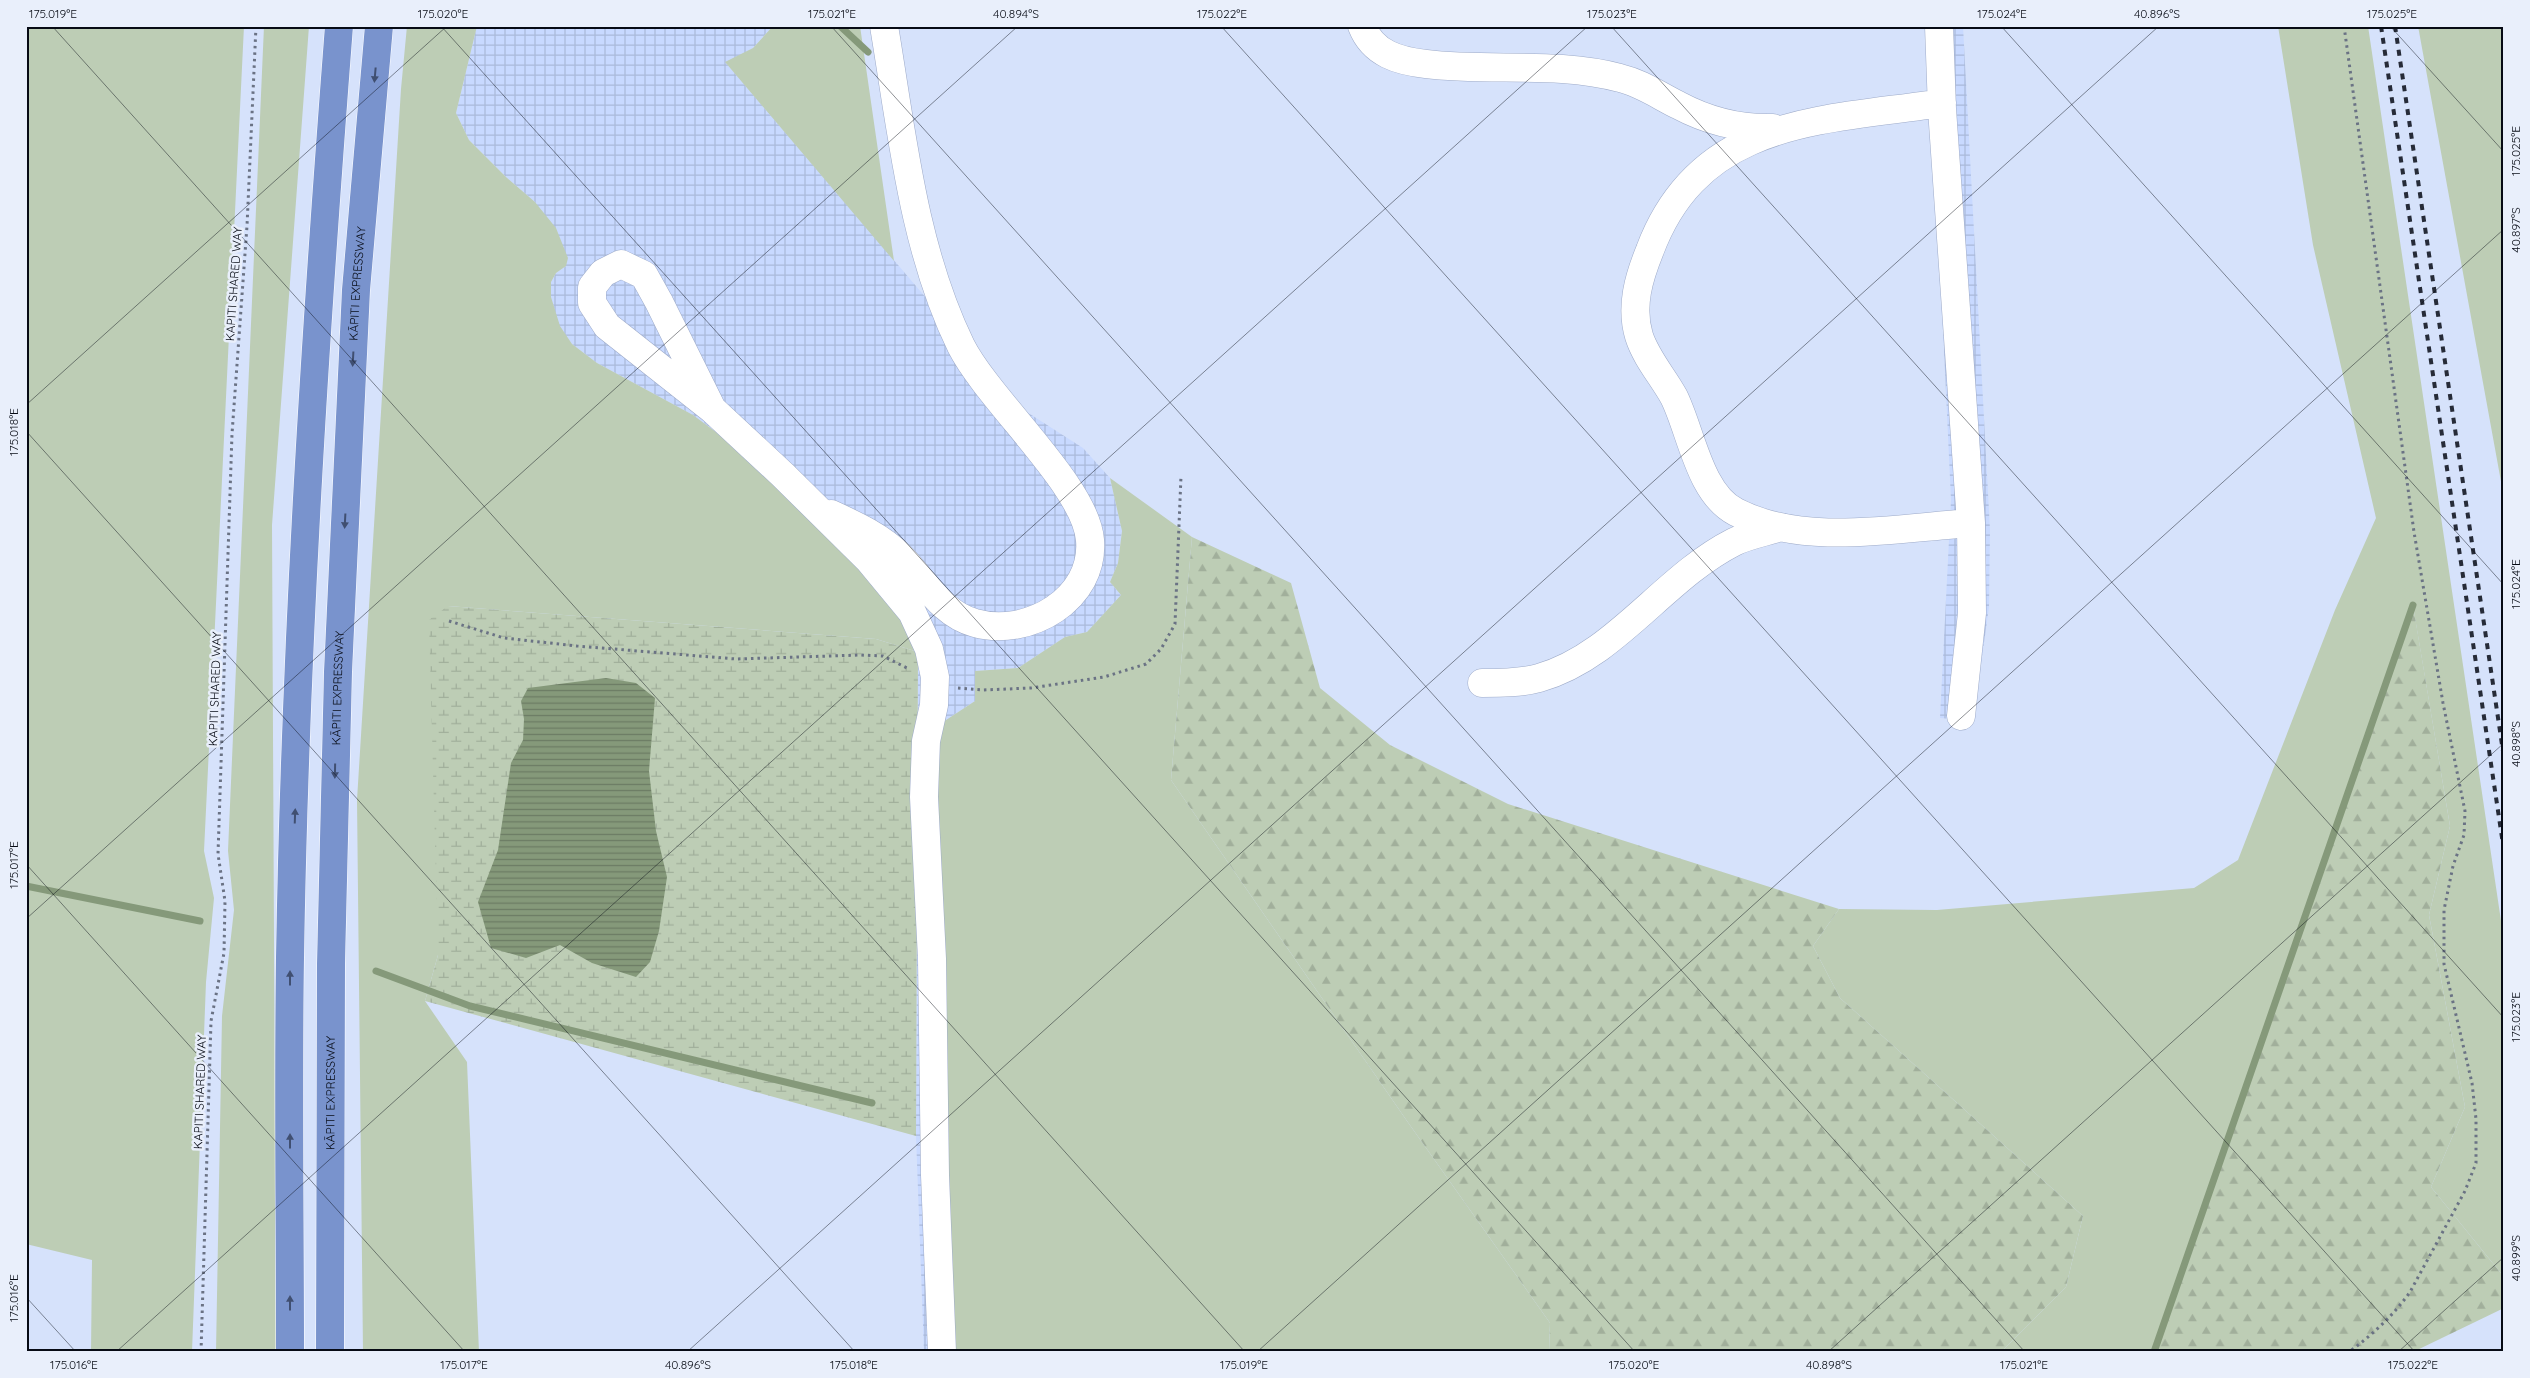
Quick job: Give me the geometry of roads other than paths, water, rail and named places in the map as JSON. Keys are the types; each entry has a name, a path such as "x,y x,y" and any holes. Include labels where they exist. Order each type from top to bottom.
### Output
{"highway":[{"path":"290,1352 290,958 299,667 316,318 339,26"},
{"name":"KĀPITI EXPRESSWAY","path":"330,1352 331,964 338,672 356,290 379,26"}],"lane":[{"path":"810,502 868,531 885,543 900,556 938,600 957,616 973,623 996,628 1028,624 1057,607 1079,582 1089,555 1090,539 1078,507 1058,476 996,398 963,349 954,331 920,227 909,175 884,26"},
{"path":"1362,26 1367,37 1379,50 1396,59 1428,65 1534,67 1619,78 1647,88 1692,112 1728,125 1750,128 1784,128 1942,103"},
{"path":"1939,26 1942,103 1971,523 1972,613 1961,716"},
{"path":"1784,128 1751,139 1712,161 1692,180 1671,205 1655,236 1639,278 1636,305 1639,336 1683,414 1704,474 1712,487 1733,510 1754,520 1781,528 1838,532 1971,523"},
{"path":"712,409 644,275 621,264 603,274 592,287 592,302 608,326 712,409 869,560 912,612 929,649 935,686 926,741 924,797 932,959 935,1175 942,1352"},
{"path":"1482,683 1538,678 1573,664 1625,626 1667,589 1708,557 1735,541 1781,528"}],"waterway":[{"path":"840,26 868,52"},
{"path":"2154,1352 2413,605"},
{"path":"26,886 200,921"},
{"path":"376,971 470,1006 872,1103"}],"railway":[{"path":"2381,26 2504,851"},
{"path":"2395,26 2504,758"}]}
